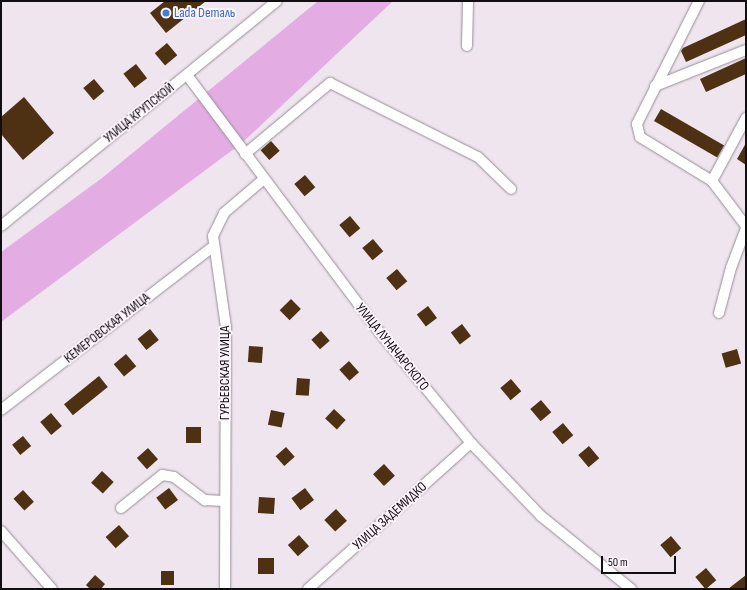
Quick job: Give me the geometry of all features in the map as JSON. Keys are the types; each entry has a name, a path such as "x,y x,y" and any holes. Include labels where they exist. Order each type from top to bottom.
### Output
{"street":[{"name":"УЛИЦА КРУПСКОЙ","path":"2,223 278,1"},
{"path":"467,46 468,1"},
{"path":"699,1 637,124 640,137 712,182 746,227 731,268 719,313"},
{"path":"655,86 746,50"},
{"name":"УЛИЦА ЛУНАЧАРСКОГО","path":"187,75 380,334 471,443 541,516 631,589"},
{"path":"245,154 330,83 478,157 511,189"},
{"path":"712,182 746,118"},
{"name":"ГУРЬЕВСКАЯ УЛИЦА","path":"225,589 224,501 226,328 213,236 224,213 264,179"},
{"name":"КЕМЕРОВСКАЯ УЛИЦА","path":"1,410 214,246"},
{"name":"УЛИЦА ЗАДЕМИДКО","path":"308,589 471,443"},
{"path":"121,508 162,475 174,477 205,500 224,501"},
{"path":"1,531 52,589"}],"shaded area":[{"path":"318,1 393,1 242,143 1,322 1,252 102,178"}],"building":[{"path":"165,1 206,1 166,33 150,13"},
{"path":"746,19 746,35 686,62 681,51 683,48"},
{"path":"167,43 177,55 165,66 155,53"},
{"path":"746,58 746,74 706,92 700,79"},
{"path":"136,64 147,78 134,88 123,74"},
{"path":"94,79 104,91 94,100 83,88"},
{"path":"24,97 54,133 23,160 1,134 1,117"},
{"path":"661,109 724,146 717,158 654,121"},
{"path":"271,141 280,151 269,160 261,150"},
{"path":"746,143 746,165 737,159"},
{"path":"305,175 315,187 305,196 294,184"},
{"path":"350,216 360,228 350,237 339,225"},
{"path":"373,239 383,251 373,260 362,248"},
{"path":"397,269 407,281 397,290 386,278"},
{"path":"291,299 301,309 290,320 280,310"},
{"path":"428,306 437,318 426,326 417,314"},
{"path":"462,324 471,336 460,344 451,332"},
{"path":"150,329 159,340 146,350 138,339"},
{"path":"321,331 330,341 320,349 311,340"},
{"path":"249,346 263,347 262,363 248,362"},
{"path":"737,349 741,363 726,368 722,353"},
{"path":"126,354 136,366 124,377 114,364"},
{"path":"349,361 359,372 349,381 339,370"},
{"path":"99,376 108,387 73,415 64,404"},
{"path":"297,378 310,379 309,396 296,395"},
{"path":"511,379 521,391 511,400 500,388"},
{"path":"541,400 551,412 541,421 530,409"},
{"path":"334,409 346,420 337,429 325,419"},
{"path":"271,410 285,413 282,428 268,425"},
{"path":"51,413 62,426 51,435 40,422"},
{"path":"563,423 573,435 563,444 552,432"},
{"path":"186,427 201,427 201,443 186,443"},
{"path":"23,436 31,446 20,455 12,445"},
{"path":"589,446 599,458 589,467 578,455"},
{"path":"286,447 295,457 284,466 276,456"},
{"path":"148,448 158,459 147,469 137,458"},
{"path":"384,464 395,476 384,486 373,474"},
{"path":"102,471 114,482 103,494 91,483"},
{"path":"169,488 178,500 165,510 156,498"},
{"path":"305,488 314,500 300,510 291,498"},
{"path":"23,490 34,502 24,511 13,499"},
{"path":"259,497 275,498 274,514 258,513"},
{"path":"336,509 347,521 335,532 324,520"},
{"path":"119,525 129,536 116,548 106,537"},
{"path":"299,535 309,546 298,556 288,545"},
{"path":"671,536 681,548 671,557 660,545"},
{"path":"258,558 274,558 274,574 258,574"},
{"path":"706,568 716,580 705,589 695,577"},
{"path":"161,571 174,571 174,585 161,585"},
{"path":"95,575 105,584 101,589 90,589 86,585"},
{"path":"746,575 746,589 728,589"}],"place":[{"name":"Lada Dеталь","path":"166,13"}]}
